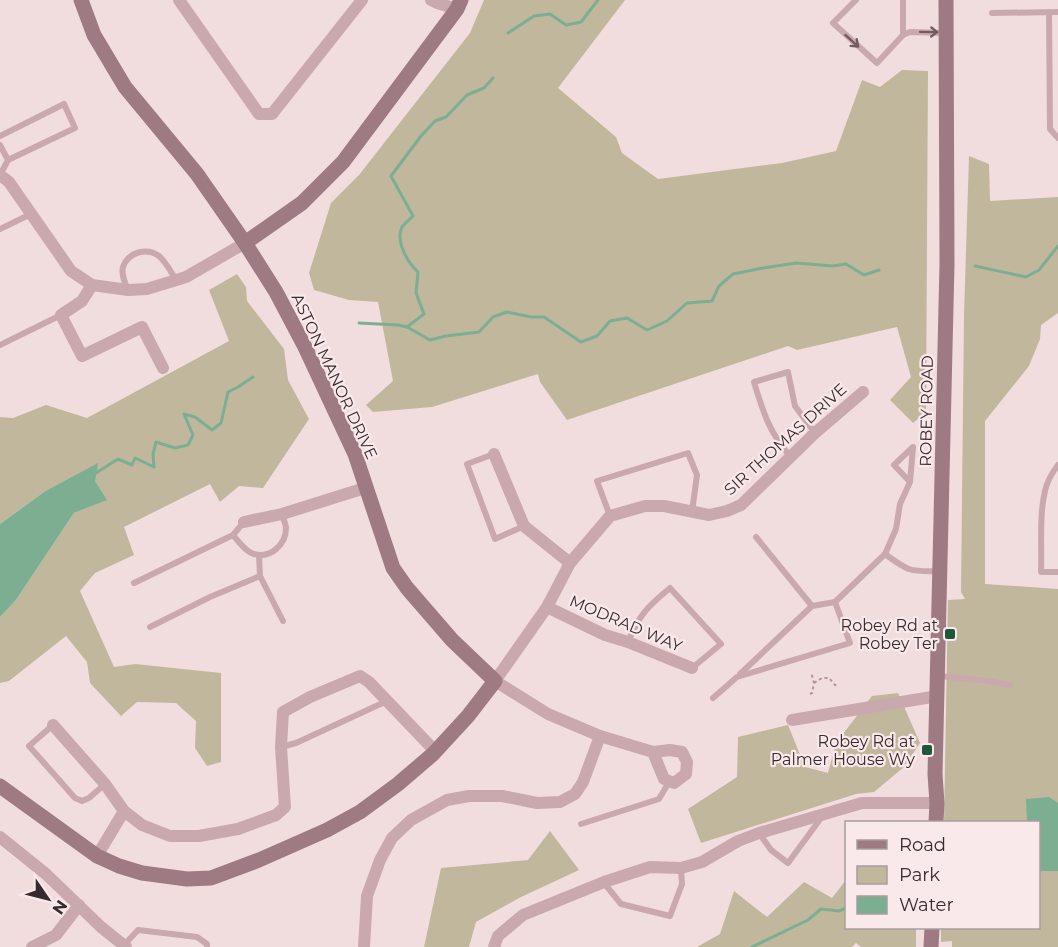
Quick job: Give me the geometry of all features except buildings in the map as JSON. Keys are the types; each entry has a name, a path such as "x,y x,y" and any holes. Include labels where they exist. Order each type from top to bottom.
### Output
{"street":[{"name":"ASTON MANOR DRIVE","path":"81,0 94,35 125,87 197,174 276,292 305,347 355,454 393,568 407,588 452,640 495,681 548,714 600,736 653,752 670,750 682,752 687,762 686,774 674,783 670,781"},
{"path":"179,0 259,114 272,114 357,2"},
{"path":"431,0 437,3 459,4"},
{"name":"ROBEY ROAD","path":"936,821 935,774 947,264 946,0"},
{"path":"0,175 9,182 71,271 92,285 128,290 147,289 186,277 245,243 302,202 343,162 459,4"},
{"path":"92,285 82,301 61,315 82,356 142,327 163,368"},
{"name":"SIR THOMAS DRIVE","path":"610,516 645,506 664,506 709,515 741,505 790,456 863,392"},
{"path":"494,454 524,526 570,562"},
{"path":"244,522 282,514 365,488"},
{"path":"2,791 97,856 142,873 187,879 211,878 327,830 360,812 398,784 468,716 547,608 570,562 610,516"},
{"name":"MODRAD WAY","path":"547,608 605,634 692,668"},
{"path":"53,725 105,784 124,812 142,825 170,836 199,836 238,829 276,815 285,807 281,747 283,712 360,676 369,682 435,750"},
{"path":"792,720 938,696"},
{"path":"364,947 367,896 380,860 393,838 411,820 447,800 469,796 502,795 537,803 560,802 574,794 583,782 600,736"},
{"path":"653,752 664,779 670,781"},
{"path":"494,947 498,936 523,915 604,882 650,867 681,867 702,862 738,841 759,833 862,803 937,803"},
{"path":"97,856 124,812"},
{"path":"0,837 46,874 101,927 125,946"},
{"path":"32,947 56,934 79,905"},
{"path":"931,947 932,929"}],"lane":[{"path":"856,0 833,23 877,63 903,34 910,32 947,33"},
{"path":"903,0 903,34"},
{"path":"1049,12 1050,129 1058,138"},
{"path":"992,13 1058,12"},
{"path":"0,136 64,104 75,128 8,160 0,175"},
{"path":"0,144 8,160"},
{"path":"0,229 31,213"},
{"path":"128,290 123,268 128,258 138,252 148,251 157,255 177,280"},
{"path":"0,345 61,315"},
{"path":"790,456 778,442 765,416 754,382 788,372 795,406 815,433"},
{"path":"713,698 812,606 835,602 885,554 896,529 900,504 910,482 913,447 894,465 910,482"},
{"path":"610,516 597,481 688,453 697,475 692,512"},
{"path":"494,454 467,464 495,539 524,526"},
{"path":"1058,465 1045,489 1041,572 1058,572"},
{"path":"233,536 252,554 264,556 276,550 284,540 286,527 282,514"},
{"path":"134,583 233,536 244,522"},
{"path":"756,537 812,606"},
{"path":"885,554 906,569 920,572 941,571"},
{"path":"259,555 260,576 283,621"},
{"path":"150,627 210,597 260,576"},
{"path":"628,642 636,622 650,604 670,588 721,644 692,668"},
{"path":"737,676 850,643 835,602"},
{"path":"938,676 1010,685"},
{"path":"281,747 296,743 387,701"},
{"path":"53,725 29,746 75,798 82,801 89,798 105,784"},
{"path":"581,824 659,799 670,781"},
{"path":"759,833 771,850 788,863 824,814"},
{"path":"604,882 621,904 670,916 682,884 681,867"},
{"path":"125,946 138,930 197,937 207,944 207,947"}],"path":[{"path":"810,694 813,693 814,683 811,672"},
{"path":"814,683 822,678 829,678 838,686"}],"green space":[{"path":"484,0 625,0 558,88 616,137 622,153 658,179 782,163 836,151 862,80 880,87 902,70 928,71 926,412 913,423 890,400 911,377 897,327 797,350 788,346 567,420 540,382 538,374 432,407 373,412 366,405 393,381 378,302 349,300 314,290 309,273 331,203 359,175 470,33"},
{"path":"969,156 989,164 990,201 1058,197 1058,313 1041,325 1040,339 1029,366 985,421 985,584 1058,589 1058,947 952,947 952,941 941,942 941,929 1040,929 1040,821 944,821 948,600 965,599 961,592 964,315"},
{"path":"237,274 246,287 247,301 284,349 288,380 309,419 263,488 239,486 220,502 210,484 124,527 134,555 95,573 80,591 114,667 135,664 221,673 221,762 207,766 195,748 196,721 176,703 137,702 121,716 90,683 87,662 66,636 9,681 0,683 0,617 16,600 74,513 106,500 95,481 44,492 0,524 0,417 13,418 46,405 87,418 229,341 209,290"},
{"path":"898,693 920,743 904,767 874,792 856,794 701,843 688,809 737,777 738,737 788,725 805,767 828,773 836,743 872,696"},
{"path":"550,831 579,870 519,898 476,922 469,947 424,947 441,868 528,860"},
{"path":"845,881 845,929 916,929 916,947 861,947 856,943 852,947 697,947 720,934 734,891 767,917 804,882 832,898"}],"water":[{"path":"98,463 95,481 107,500 74,513 16,600 0,617 0,524 44,492"},
{"path":"1049,797 1058,803 1058,871 1040,871 1040,821 1027,821 1026,799"}],"waterway":[{"path":"508,33 534,16 550,14 566,25 581,22 598,0"},
{"path":"407,327 424,314 416,293 418,272 410,263 400,239 402,227 413,216 391,176 435,121 446,117 467,95 484,88 493,78"},
{"path":"975,266 1026,277 1039,270 1058,246"},
{"path":"359,323 407,327 430,340 479,332 493,317 507,312 544,317 581,342 597,336 610,321 627,318 647,330 667,321 687,303 712,301 719,286 733,274 796,263 833,266 846,264 864,275 879,270"},
{"path":"96,473 118,459 132,465 135,458 154,467 153,454 156,442 175,448 188,445 193,435 184,414 195,417 212,430 221,423 228,392 253,377"},
{"path":"752,947 808,920 821,909 839,911 845,908"}],"place":[{"name":"Robey Rd at Robey Ter","path":"950,634"},
{"name":"Robey Rd at Palmer House Wy","path":"927,750"}]}
